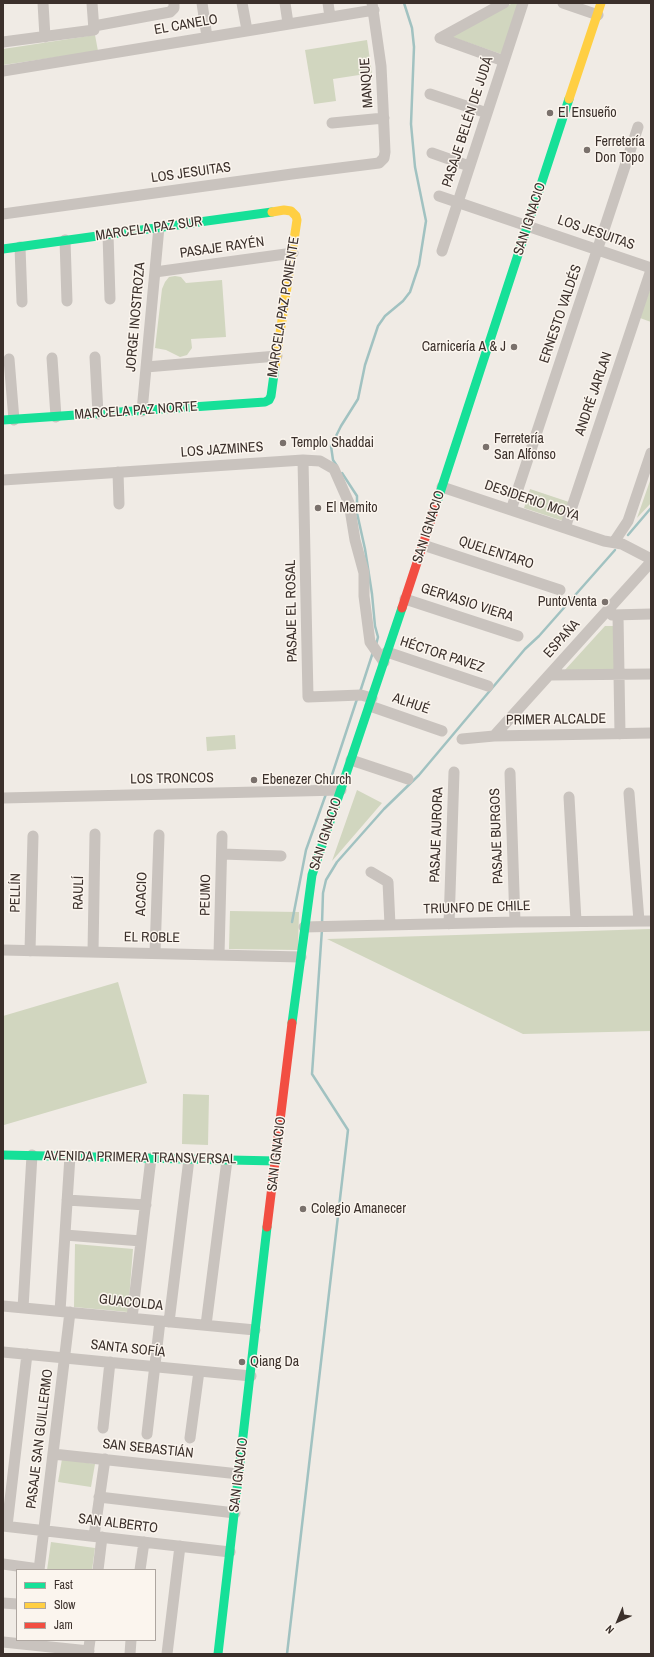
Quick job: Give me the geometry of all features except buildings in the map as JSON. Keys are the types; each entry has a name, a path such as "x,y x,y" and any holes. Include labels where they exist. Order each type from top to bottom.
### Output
{"main road":[{"name":"SAN IGNACIO","path":"218,1654 251,1376 255,1330 310,887 337,790 351,760 371,702 383,656 405,599 601,3"},
{"name":"MARCELA PAZ SUR","path":"3,249 284,210 288,210 294,214"},
{"name":"MARCELA PAZ PONIENTE","path":"269,400 297,220 294,214"},
{"name":"MARCELA PAZ NORTE","path":"8,420 265,402 269,400"},
{"name":"AVENIDA PRIMERA TRANSVERSAL","path":"3,1155 276,1161"}],"street":[{"path":"43,3 45,37"},
{"path":"3,42 94,30 92,3"},
{"path":"94,26 170,12 174,8 174,3"},
{"path":"202,3 207,37"},
{"path":"242,3 247,30"},
{"path":"285,3 288,23"},
{"path":"328,3 330,17"},
{"path":"504,3 440,38 504,61"},
{"name":"PASAJE BELÉN DE JUDÁ","path":"442,251 523,3"},
{"path":"563,3 598,15"},
{"name":"EL CANELO","path":"3,71 330,17 373,6"},
{"name":"MANQUE","path":"373,6 382,66 385,152 382,161"},
{"path":"430,94 487,113"},
{"path":"332,123 384,118"},
{"name":"ERNESTO VALDÉS","path":"511,510 638,127"},
{"path":"432,153 470,166"},
{"name":"LOS JESUITAS","path":"3,214 292,174 372,165 382,161"},
{"name":"LOS JESUITAS","path":"440,196 651,269"},
{"name":"JORGE INOSTROZA","path":"142,410 159,227"},
{"path":"108,234 110,298"},
{"path":"65,240 68,300"},
{"path":"20,247 22,302"},
{"name":"PASAJE RAYÉN","path":"155,272 292,253"},
{"name":"ANDRÉ JARLAN","path":"565,528 651,269"},
{"path":"146,366 277,356"},
{"path":"95,357 98,414"},
{"path":"52,358 56,417"},
{"path":"8,420 9,359"},
{"path":"614,542 628,521 651,453"},
{"name":"LOS JAZMINES","path":"3,480 303,460 320,461 334,469 349,502 355,540 364,573 366,624 370,643 383,656"},
{"name":"PASAJE EL ROSAL","path":"303,460 308,697 357,696 371,702"},
{"path":"118,472 119,504"},
{"name":"DESIDERIO MOYA","path":"442,487 604,541 627,546 651,560"},
{"name":"QUELENTARO","path":"423,545 560,590"},
{"name":"ESPAÑA","path":"494,736 651,560"},
{"name":"GERVASIO VIERA","path":"405,599 518,636"},
{"path":"603,615 651,614"},
{"path":"618,615 620,734"},
{"name":"HÉCTOR PAVEZ","path":"383,656 488,686"},
{"path":"550,675 651,674"},
{"name":"ALHUÉ","path":"371,702 442,731"},
{"name":"PRIMER ALCALDE","path":"462,739 494,736 651,734"},
{"path":"351,760 408,779"},
{"name":"PASAJE AURORA","path":"449,924 454,772"},
{"name":"PASAJE BURGOS","path":"510,774 515,922"},
{"name":"LOS TRONCOS","path":"3,798 337,790"},
{"path":"629,794 639,921"},
{"path":"569,797 576,921"},
{"name":"RAULÍ","path":"93,952 95,834"},
{"name":"ACACIO","path":"155,953 160,835"},
{"name":"PELLÍN","path":"30,951 33,836"},
{"name":"PEUMO","path":"219,955 222,836"},
{"path":"222,854 281,856"},
{"path":"371,872 388,882 390,925"},
{"name":"TRIUNFO DE CHILE","path":"304,927 651,920"},
{"name":"EL ROBLE","path":"3,950 301,957"},
{"path":"23,1308 32,1155"},
{"name":"PASAJE SAN GUILLERMO","path":"39,1569 65,1358 65,1235 70,1156"},
{"path":"132,1318 151,1158"},
{"path":"147,1434 154,1367 165,1321 189,1159"},
{"path":"206,1326 227,1160"},
{"path":"67,1200 146,1205"},
{"path":"65,1235 141,1241"},
{"name":"GUACOLDA","path":"3,1306 255,1330"},
{"name":"SANTA SOFÍA","path":"3,1352 251,1376"},
{"path":"5,1526 27,1354"},
{"path":"103,1428 110,1362"},
{"path":"190,1438 199,1371"},
{"name":"SAN SEBASTIÁN","path":"53,1454 239,1474"},
{"path":"98,1569 100,1497 104,1459"},
{"path":"100,1497 235,1512"},
{"name":"SAN ALBERTO","path":"5,1526 230,1552"},
{"path":"140,1569 144,1542"},
{"path":"167,1654 180,1546"},
{"path":"3,1564 39,1569"},
{"path":"3,1603 16,1604"},
{"path":"3,1642 89,1653 90,1641"},
{"path":"130,1654 131,1641"}],"green space":[{"path":"513,3 522,3 504,55 449,36"},
{"path":"95,35 98,51 3,65 3,49"},
{"path":"367,40 372,73 333,79 336,101 314,104 305,50"},
{"path":"169,277 181,277 186,283 222,280 226,337 191,339 192,348 187,355 180,357 166,350 155,348 162,289"},
{"path":"651,286 651,322 640,318"},
{"path":"651,478 651,503 637,518"},
{"path":"530,489 569,502 563,521 524,508"},
{"path":"605,626 614,626 614,671 564,671"},
{"path":"235,735 236,749 207,751 206,737"},
{"path":"357,790 382,803 332,861"},
{"path":"230,911 299,912 298,950 229,949"},
{"path":"651,929 651,1031 523,1034 327,939"},
{"path":"118,982 147,1083 4,1125 3,1016"},
{"path":"183,1094 209,1095 208,1145 182,1144"},
{"path":"75,1244 133,1249 128,1312 74,1307"},
{"path":"62,1459 95,1464 91,1487 58,1482"},
{"path":"51,1542 95,1548 92,1569 47,1569"}],"waterway":[{"path":"337,466 333,460 331,446 341,426 358,399 365,365 378,326 385,316 403,301 410,292 419,265 426,221 415,167 411,124 414,47 412,28 404,3"},
{"path":"342,473 357,496 357,513 365,549 375,626 378,637 376,645"},
{"path":"628,535 651,508"},
{"path":"322,924 323,893 326,880 337,862 384,809 419,775 525,649 539,636 615,550"},
{"path":"360,692 373,652"},
{"path":"328,787 357,699"},
{"path":"292,922 306,850 326,794"},
{"path":"287,1654 348,1130 312,1074 322,929"}],"traffic: fast":[{"path":"435,508 569,99"},
{"path":"3,249 272,212"},
{"path":"3,420 265,402 269,400 271,396 275,367"},
{"path":"292,1023 312,875 402,608"},
{"path":"3,1155 276,1161"},
{"path":"218,1654 267,1227"}],"traffic: slow":[{"path":"569,99 601,3"},
{"path":"272,212 284,210 291,211 296,216 297,220 275,367"}],"traffic: jam":[{"path":"402,608 435,508"},
{"path":"267,1227 292,1023"}],"place":[{"name":"El Ensueño","path":"550,113"},
{"name":"Ferretería Don Topo","path":"587,150"},
{"name":"Carnicería A & J","path":"514,347"},
{"name":"Templo Shaddai","path":"283,443"},
{"name":"Ferretería San Alfonso","path":"486,447"},
{"name":"El Memito","path":"318,508"},
{"name":"PuntoVenta","path":"605,602"},
{"name":"Ebenezer Church","path":"254,780"},
{"name":"Colegio Amanecer","path":"303,1209"},
{"name":"Qiang Da","path":"242,1362"}]}
